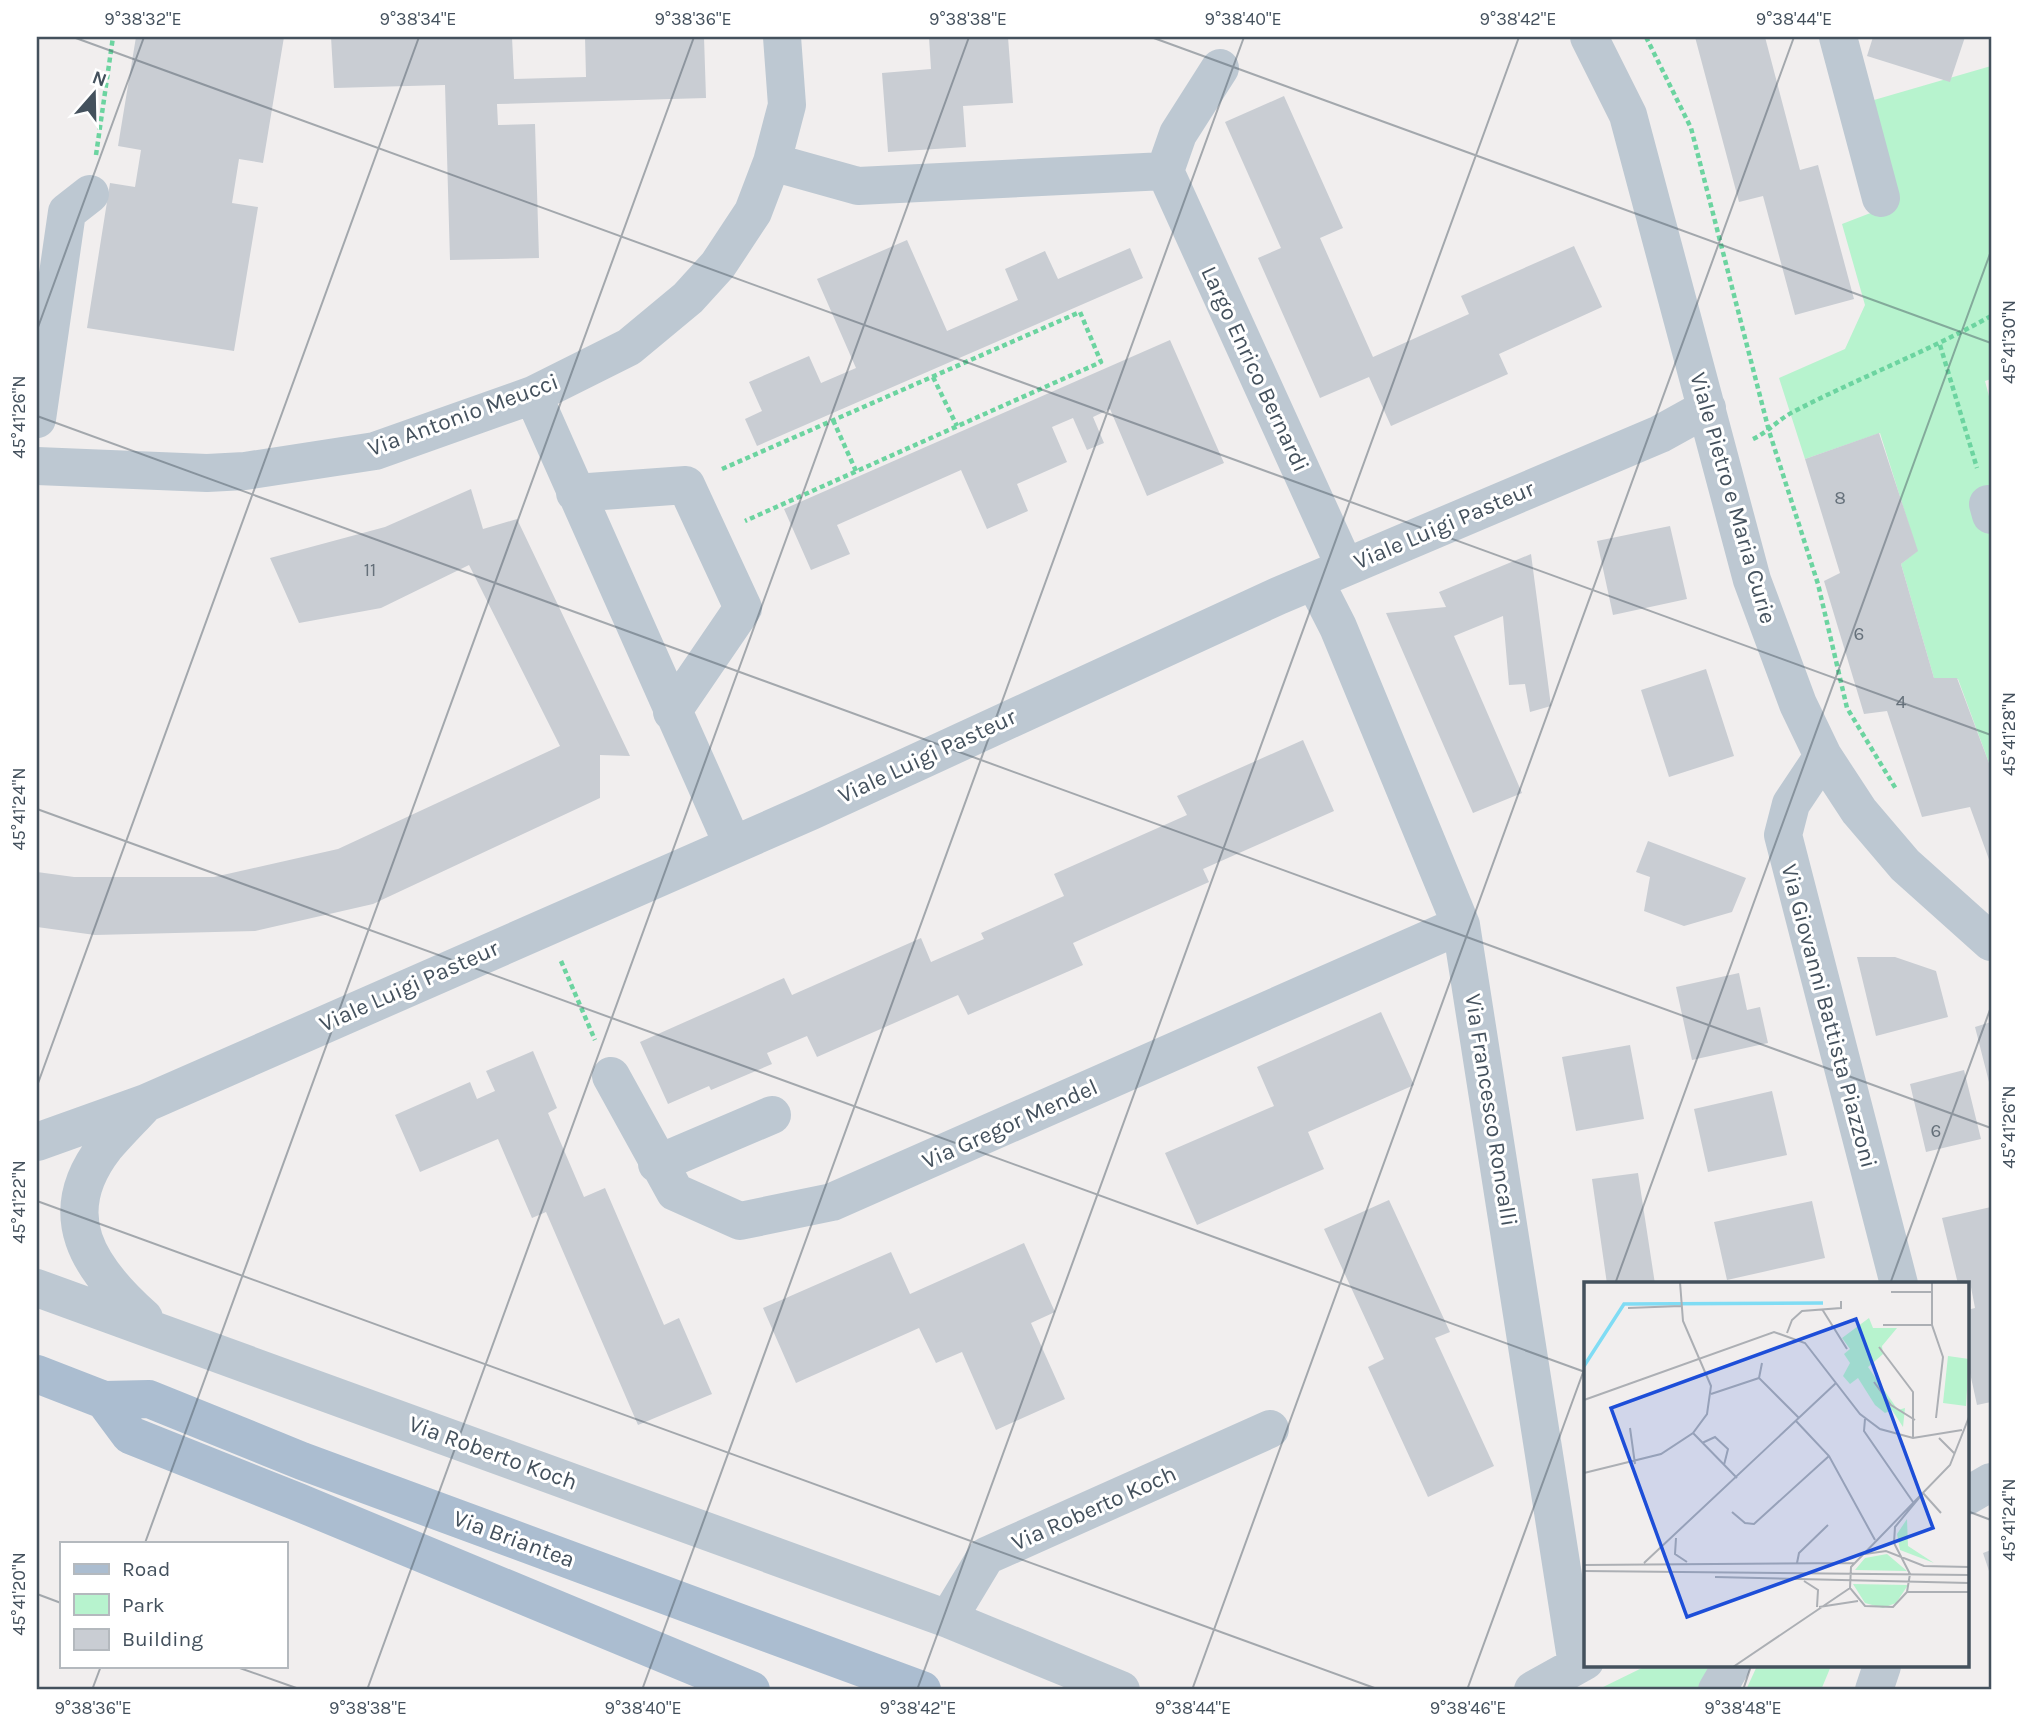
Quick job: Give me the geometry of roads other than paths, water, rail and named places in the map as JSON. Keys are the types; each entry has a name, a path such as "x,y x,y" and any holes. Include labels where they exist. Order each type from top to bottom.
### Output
{"main road":[{"name":"Via Briantea","path":"37,1374 104,1400 149,1399 302,1461 922,1690"},
{"name":"Via Briantea","path":"104,1400 130,1435 299,1502 751,1690"}],"street":[{"name":"Via Antonio Meucci","path":"782,37 787,104"},
{"name":"Via Antonio Meucci","path":"37,466 207,473 246,471 375,451 533,395 629,347 688,298 738,238 753,212 772,162 787,104 805,62 805,37"},
{"name":"Viale Pietro e Maria Curie","path":"1590,37 1628,116 1752,580 1798,704 1823,756 1859,811 1905,865 1991,942"},
{"path":"1838,37 1881,198"},
{"path":"772,162 858,186 1165,171 1178,134 1220,68"},
{"name":"Largo Enrico Bernardi","path":"1165,171 1330,574"},
{"path":"37,419 67,212 90,194"},
{"path":"533,395 732,843"},
{"name":"Viale Luigi Pasteur","path":"37,1142 146,1103 545,925 811,811 1068,690 1330,574 1660,434 1707,408"},
{"path":"575,493 685,485 743,608 672,712"},
{"name":"Via Francesco Roncalli","path":"1330,574 1338,627 1461,925 1581,1663"},
{"name":"Via Giovanni Battista Piazzoni","path":"1823,756 1791,804 1783,835 1898,1282"},
{"name":"Via Gregor Mendel","path":"611,1076 657,1164 675,1192 740,1222 832,1202 1461,925"},
{"name":"Viale Luigi Pasteur","path":"146,1103 105,1147 91,1169 80,1195 81,1231 91,1258 110,1288 156,1329"},
{"path":"657,1164 772,1115"},
{"name":"Via Roberto Koch","path":"37,1287 948,1619 1121,1690"},
{"name":"Via Roberto Koch","path":"948,1619 986,1556 1270,1429"},
{"path":"1968,1478 1991,1469"},
{"path":"1968,1495 1991,1482"},
{"path":"1533,1690 1581,1663"},
{"path":"1717,1690 1730,1668"},
{"path":"1874,1690 1881,1668"}]}
